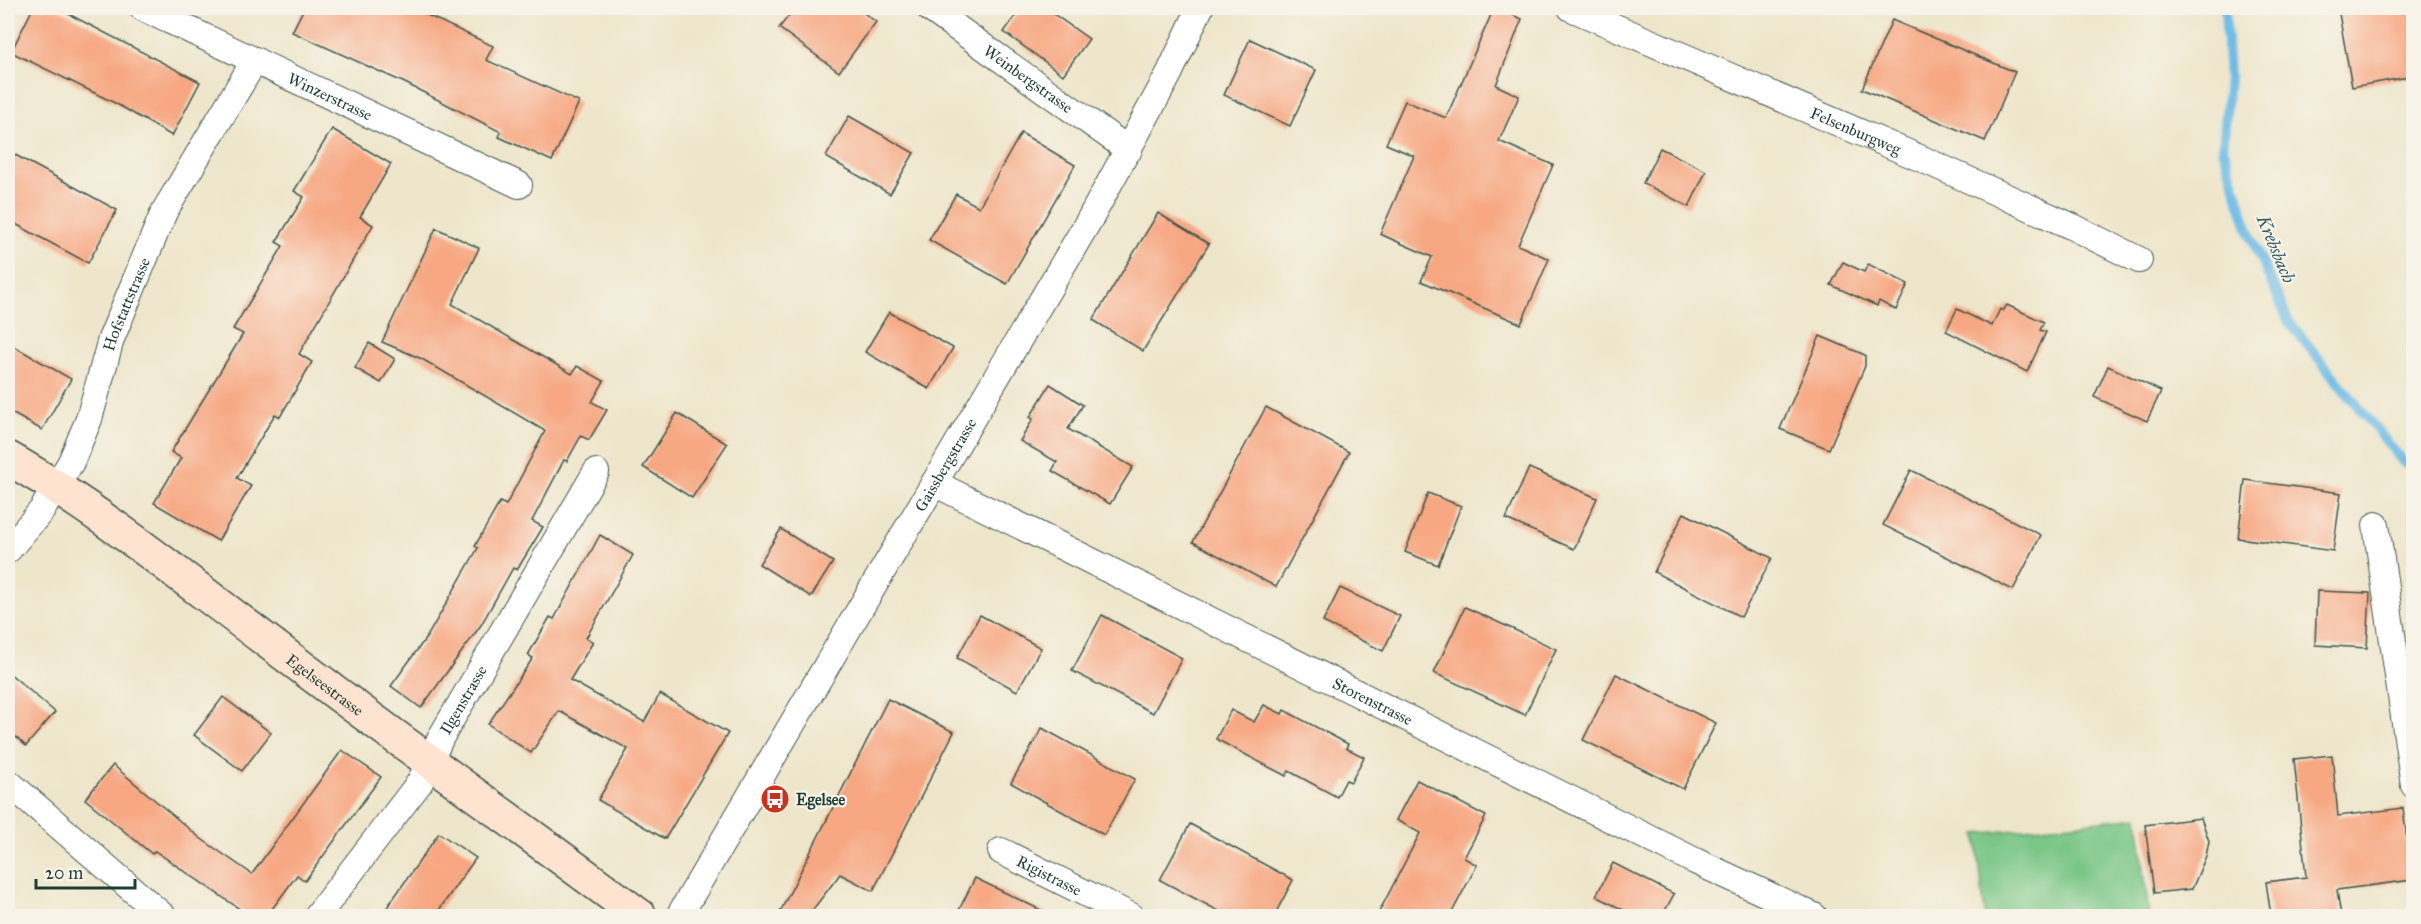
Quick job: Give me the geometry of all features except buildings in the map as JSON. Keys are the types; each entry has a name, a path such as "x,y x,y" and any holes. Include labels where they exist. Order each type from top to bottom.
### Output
{"main road":[{"name":"Egelseestrasse","path":"8,458 57,486 185,577 262,637 640,916"}],"street":[{"name":"Winzerstrasse","path":"143,8 519,185"},
{"name":"Weinbergstrasse","path":"929,8 1129,150"},
{"name":"Gaissbergstrasse","path":"679,916 1129,150 1200,8"},
{"name":"Felsenburgweg","path":"1570,8 1987,188 2139,260"},
{"name":"Hofstattstrasse","path":"8,550 42,510 71,462 89,419 111,339 164,212 255,60"},
{"name":"Ilgenstrasse","path":"317,916 420,782 429,761 596,472"},
{"name":"Storenstrasse","path":"934,483 1695,861 1814,916"},
{"path":"2376,525 2414,785"},
{"path":"8,782 163,916"},
{"name":"Rigistrasse","path":"1001,851 1131,916"}],"green space":[{"path":"2138,817 2149,916 1985,916 1976,834"}],"waterway":[{"name":"Krebsbach","path":"2225,8 2229,78 2223,148 2250,235 2289,322 2404,463"}],"place":[{"name":"Egelsee","path":"775,799"}]}
